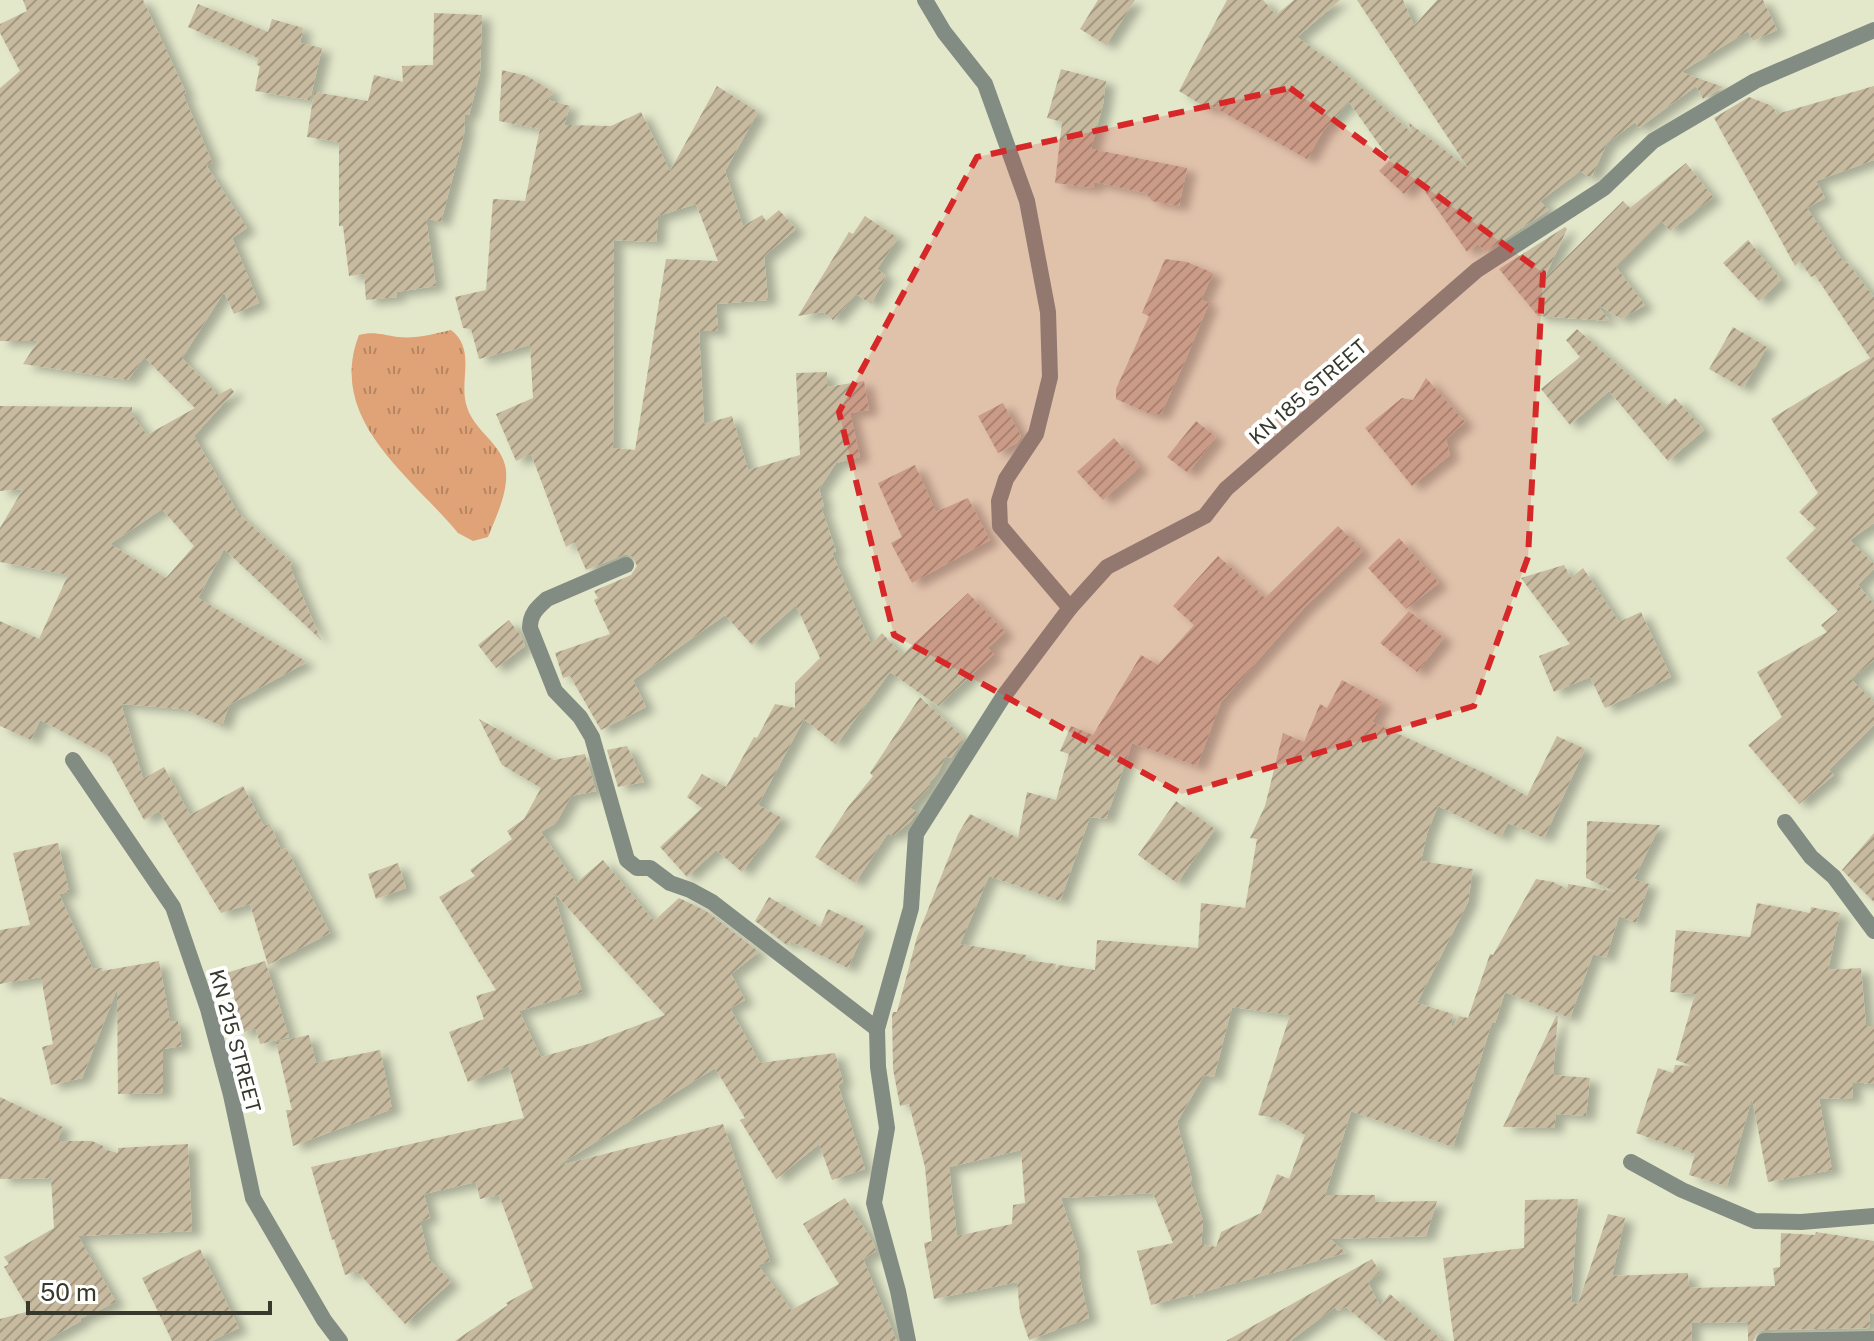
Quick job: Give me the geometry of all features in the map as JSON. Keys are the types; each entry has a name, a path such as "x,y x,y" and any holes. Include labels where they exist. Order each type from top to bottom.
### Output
{"street":[{"path":"925,0 944,32 985,84 1027,201 1048,312 1050,377 1036,434 1006,479 999,501 1000,526 1070,608"},
{"name":"KN 185 STREET","path":"908,1341 874,1203 887,1128 878,1067 877,1029 911,908 916,834 1003,697 1070,608 1107,567 1205,516 1226,489 1477,270 1604,188 1653,141 1755,81 1874,30"},
{"path":"626,565 547,599 536,608 530,619 530,628 555,691 580,717 592,737 627,860 637,868 650,868 670,883 712,902 877,1029"},
{"name":"KN 215 STREET","path":"73,760 173,907 208,1009 231,1095 253,1198 324,1320 340,1341"},
{"path":"1785,822 1811,857 1834,877 1874,931"},
{"path":"1631,1162 1682,1190 1755,1221 1801,1222 1874,1216"},
{"path":"1764,1341 1874,1339"}],"highlighted area":[{"path":"1290,88 1543,273 1528,557 1474,706 1182,794 894,635 839,412 977,157"}],"green space":[{"path":"451,330 459,338 465,356 467,407 500,453 506,470 503,496 488,537 473,541 458,533 397,468 363,420 354,394 352,366 359,335 374,333 411,337"}],"building":[{"path":"23,0 143,0 186,93 183,94 212,162 206,165 247,228 232,238 259,303 234,314 224,292 182,358 218,395 231,388 234,392 194,436 238,513 292,563 290,567 321,640 224,549 198,598 307,662 229,705 222,726 184,709 121,704 143,779 164,767 190,815 243,786 264,826 270,824 281,850 286,848 330,933 268,965 250,904 221,913 159,811 144,820 109,756 40,720 31,740 0,726 0,621 39,639 68,575 0,562 0,528 23,489 0,491 0,406 132,407 132,415 147,435 195,408 144,357 128,380 23,364 38,341 0,341 0,88 20,71 0,33 0,24 27,11","holes":["162,509 194,546 166,578 110,544"]},
{"path":"1098,0 1135,0 1106,45 1080,29"},
{"path":"1227,0 1263,0 1276,15 1294,0 1340,0 1297,37 1336,65 1413,134 1408,122 1468,168 1357,0 1403,0 1414,26 1437,0 1763,0 1777,30 1753,41 1748,31 1681,72 1723,87 1703,99 1696,86 1639,128 1635,122 1607,143 1591,178 1580,171 1540,201 1549,210 1485,252 1478,244 1467,252 1417,180 1404,194 1379,171 1390,160 1349,102 1323,131 1307,159 1179,91"},
{"path":"198,4 268,32 272,19 303,28 300,43 322,48 310,100 255,91 260,66 257,65 258,58 188,27"},
{"path":"434,13 482,15 480,73 469,115 465,114 464,134 441,222 426,218 436,286 396,292 397,297 366,300 364,274 349,276 343,226 339,226 339,142 307,137 314,92 368,101 374,75 403,82 402,66 433,65"},
{"path":"1061,69 1106,81 1091,149 1187,168 1179,206 1152,201 1146,193 1094,182 1093,188 1055,183 1062,122 1047,118"},
{"path":"502,70 527,76 553,92 548,100 570,106 564,125 611,126 641,112 670,171 717,86 758,112 725,171 743,226 762,215 766,221 779,210 796,229 764,256 768,300 716,304 718,331 699,331 704,424 732,416 748,470 800,455 796,373 827,372 827,387 864,381 869,410 850,413 860,457 836,463 819,489 824,506 821,507 836,551 832,553 871,644 882,633 902,655 968,593 1005,632 988,648 994,654 938,706 890,672 836,745 804,719 758,805 782,818 742,872 716,850 687,877 660,847 702,808 687,797 702,774 726,787 775,704 795,708 795,683 820,658 796,605 752,645 725,615 633,680 646,707 601,730 570,676 563,678 555,653 610,634 594,600 598,598 594,591 631,575 637,566 633,557 626,554 586,570 574,542 566,547 531,454 516,461 496,414 533,398 530,345 479,359 471,329 463,328 455,297 486,290 493,199 525,201 540,129 499,121","holes":["696,204 718,261 666,259 635,450 613,448 614,240 656,242 658,216"]},
{"path":"1874,86 1874,160 1816,181 1825,198 1807,208 1844,263 1846,261 1874,297 1874,523 1850,540 1874,564 1874,569 1858,585 1874,604 1874,660 1851,679 1874,702 1874,725 1829,770 1834,775 1799,804 1748,745 1782,717 1757,672 1827,632 1821,625 1838,611 1786,558 1816,528 1799,512 1818,493 1771,419 1870,358 1815,275 1811,277 1800,261 1795,266 1714,118 1749,97 1772,106 1777,114"},
{"path":"1686,163 1713,197 1670,231 1662,221 1616,267 1645,305 1621,319 1595,303 1610,321 1538,316 1499,269 1565,227 1567,229 1544,279 1623,201 1630,208"},
{"path":"865,216 898,238 877,269 886,276 871,304 856,294 833,320 823,312 798,316 849,232 853,234"},
{"path":"1748,240 1781,280 1759,301 1723,263"},
{"path":"1165,259 1187,262 1213,273 1201,300 1209,303 1188,354 1161,414 1150,414 1116,399 1116,389 1149,316 1142,313"},
{"path":"1733,327 1767,347 1743,388 1709,369"},
{"path":"1577,329 1665,407 1675,398 1704,430 1668,461 1609,391 1570,425 1541,389 1580,357 1566,340"},
{"path":"1426,378 1465,422 1446,439 1450,455 1412,486 1365,428 1402,398 1413,400"},
{"path":"1003,403 1021,436 1017,443 998,453 978,416"},
{"path":"1196,421 1216,437 1188,473 1167,457"},
{"path":"1114,438 1140,467 1103,500 1077,472"},
{"path":"915,465 936,512 968,498 990,540 912,583 891,543 902,537 878,483"},
{"path":"1338,526 1363,551 1304,608 1221,702 1197,766 1132,743 1106,819 1090,817 1060,901 989,876 960,944 1026,955 1025,960 1056,964 1053,973 1059,965 1095,970 1097,940 1198,948 1201,903 1245,908 1257,839 1250,838 1265,806 1283,733 1304,742 1320,704 1327,708 1342,680 1383,702 1372,722 1489,775 1527,796 1557,736 1585,749 1544,838 1508,823 1501,837 1438,806 1427,833 1421,861 1473,869 1468,902 1417,1003 1453,1014 1451,1030 1459,1016 1468,1018 1490,954 1493,955 1536,879 1567,889 1568,884 1616,892 1586,878 1587,821 1660,825 1634,879 1649,884 1636,923 1619,916 1606,958 1593,954 1570,1018 1505,992 1495,1023 1492,1022 1453,1147 1351,1111 1325,1195 1375,1195 1375,1202 1437,1201 1426,1236 1330,1239 1346,1253 1195,1294 1194,1298 1193,1294 1151,1305 1137,1251 1173,1243 1153,1193 1061,1198 1078,1251 1080,1279 1089,1318 1029,1340 1020,1313 1017,1282 934,1299 924,1243 932,1241 925,1167 909,1104 900,1106 893,1069 893,1012 897,1012 917,937 958,834 970,814 1018,838 1027,792 1056,800 1069,754 1060,751 1071,726 1093,735 1141,655 1158,665 1194,625 1173,606 1218,556 1265,598","holes":["1232,1007 1290,1015 1258,1115 1275,1118 1305,1135 1289,1179 1277,1174 1261,1213 1221,1232 1216,1247 1201,1244 1203,1221 1190,1181 1177,1122 1204,1075 1214,1077","1021,1150 1025,1203 1013,1205 1012,1224 957,1236 949,1167"]},
{"path":"1399,538 1439,583 1406,609 1368,568"},
{"path":"1564,565 1571,578 1583,568 1619,622 1641,612 1671,677 1605,708 1590,677 1554,692 1539,656 1570,644 1521,578"},
{"path":"1409,611 1444,638 1417,672 1380,643"},
{"path":"509,620 525,646 496,668 478,645"},
{"path":"920,697 964,738 951,758 946,756 929,783 931,785 910,808 917,812 911,821 893,836 888,833 855,883 815,857 873,776 870,773"},
{"path":"479,719 554,760 585,754 596,791 571,796 556,823 541,832 576,883 603,860 654,921 679,898 706,911 759,952 731,974 745,1000 730,1008 760,1063 835,1053 843,1082 838,1085 865,1169 832,1180 819,1144 776,1179 740,1120 745,1118 715,1068 557,1166 723,1124 770,1261 758,1265 791,1310 839,1284 803,1224 845,1198 874,1244 876,1251 863,1259 897,1341 455,1341 508,1305 506,1303 533,1288 499,1195 480,1199 476,1182 424,1194 430,1218 420,1221 429,1259 451,1282 405,1324 357,1271 345,1275 311,1167 524,1118 509,1066 468,1082 449,1032 484,1019 476,996 496,990 439,897 475,876 470,870 512,839 507,831 524,819 541,788 502,765","holes":["553,891 665,1015 588,1044 541,1057 519,1011 582,992"]},
{"path":"627,746 644,782 618,787 607,750"},
{"path":"1176,801 1215,829 1177,883 1138,855"},
{"path":"1874,833 1874,902 1842,870"},
{"path":"58,843 69,892 59,894 93,969 102,968 102,971 159,961 170,1022 178,1021 182,1046 163,1049 163,1093 118,1094 117,989 82,1078 51,1085 42,1047 53,1044 41,977 0,984 0,930 30,925 13,853"},
{"path":"398,863 406,888 376,899 368,874"},
{"path":"769,897 820,927 828,909 866,927 848,968 790,941 788,946 755,921"},
{"path":"1757,903 1810,913 1811,907 1840,913 1828,970 1861,968 1866,1026 1874,1026 1874,1084 1853,1082 1852,1099 1819,1098 1832,1170 1768,1182 1752,1098 1727,1186 1689,1175 1695,1154 1636,1133 1658,1068 1673,1073 1675,1065 1692,1066 1676,1060 1695,994 1670,992 1676,930 1750,937"},
{"path":"265,961 289,1037 260,1044 256,1029 240,1033 233,1004 236,1003 226,973"},
{"path":"1556,1016 1553,1075 1590,1078 1586,1116 1556,1114 1554,1128 1503,1127"},
{"path":"309,1035 316,1063 380,1050 392,1109 293,1146 286,1110 292,1110 276,1042"},
{"path":"0,1097 63,1127 57,1141 92,1141 103,1146 103,1149 118,1153 118,1148 188,1144 192,1231 78,1236 116,1302 80,1319 45,1341 0,1341 0,1319 30,1311 4,1267 9,1264 4,1257 54,1228 51,1178 0,1179"},
{"path":"1578,1199 1571,1302 1578,1304 1608,1214 1625,1218 1612,1276 1688,1273 1689,1288 1775,1286 1773,1268 1780,1267 1781,1233 1815,1235 1816,1232 1874,1241 1874,1314 1869,1312 1870,1328 1764,1330 1758,1332 1753,1341 1748,1341 1748,1322 1691,1323 1692,1341 1454,1341 1443,1258 1524,1248 1525,1200"},
{"path":"200,1249 239,1328 211,1341 172,1341 142,1278"},
{"path":"1372,1259 1380,1272 1368,1282 1380,1306 1390,1294 1443,1341 1386,1341 1346,1307 1338,1311 1335,1307 1290,1341 1226,1341"}]}
